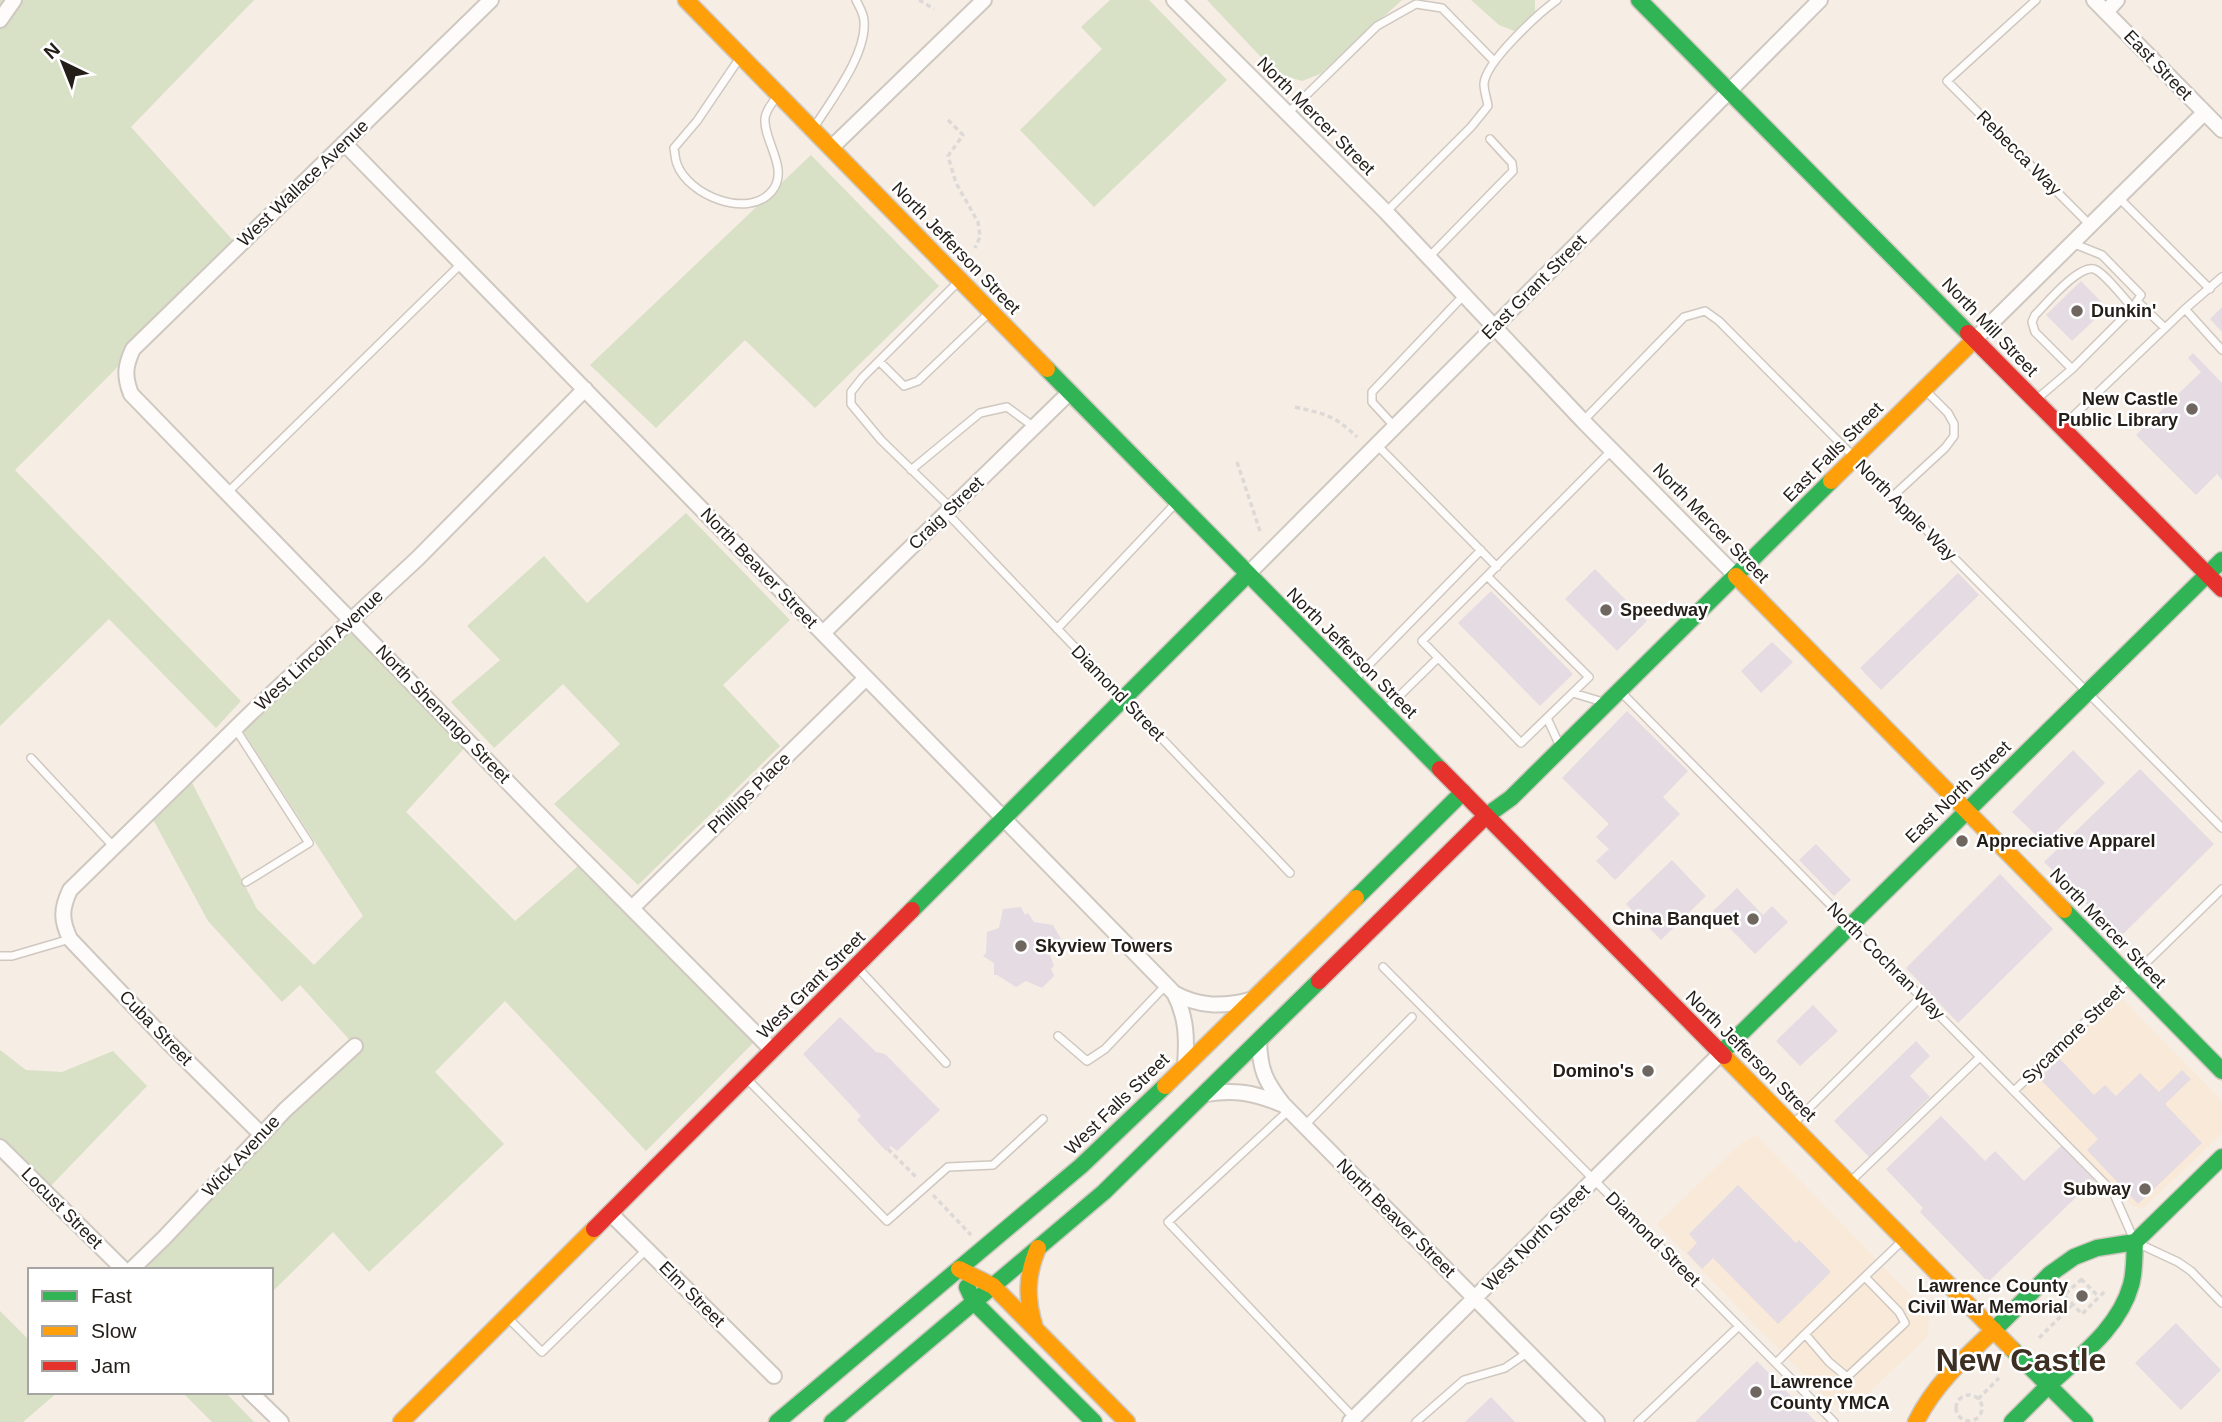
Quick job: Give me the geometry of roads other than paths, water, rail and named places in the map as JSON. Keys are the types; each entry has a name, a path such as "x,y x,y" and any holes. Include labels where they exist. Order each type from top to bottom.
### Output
{"main road":[{"name":"North Jefferson Street","path":"686,0 1383,712 2085,1422"},
{"name":"North Mill Street","path":"1639,0 2222,589"},
{"name":"East Falls Street","path":"1486,816 1511,798 1975,339"},
{"name":"East North Street","path":"1721,1053 2222,560"},
{"name":"West Grant Street","path":"401,1422 1248,574"},
{"name":"North Mercer Street","path":"1736,576 2222,1071"},
{"name":"West Falls Street","path":"777,1422 1081,1166 1463,792"},
{"path":"832,1422 1112,1185 1486,816"},
{"path":"1916,1422 1921,1409 1936,1388 2050,1274 2074,1257 2097,1248 2135,1242 2222,1157"},
{"path":"2012,1422 2113,1320 2131,1286 2135,1242"},
{"path":"1036,1330 1026,1287 1027,1276 1038,1248"},
{"path":"959,1269 993,1286 1127,1422"},
{"path":"959,1269 974,1301 1094,1422"}],"street":[{"path":"0,20 14,0"},
{"name":"West Wallace Avenue","path":"125,371 133,349 491,0"},
{"path":"831,148 984,0"},
{"name":"North Mercer Street","path":"1174,0 1386,212 1583,421 1736,576"},
{"name":"East Grant Street","path":"1248,574 1820,0"},
{"name":"East Street","path":"2094,0 2222,130"},
{"path":"2106,12 2117,0"},
{"name":"East Falls Street","path":"1975,339 2204,113"},
{"name":"North Beaver Street","path":"344,143 1170,989 1185,999 1204,1005 1224,1005 1252,999"},
{"name":"North Shenango Street","path":"125,371 131,394 772,1050"},
{"name":"West Lincoln Avenue","path":"62,915 63,904 70,890 235,729 417,559 585,389"},
{"name":"Craig Street","path":"823,633 1070,392"},
{"name":"Phillips Place","path":"632,908 866,678"},
{"name":"Cuba Street","path":"62,915 69,939 262,1135"},
{"name":"North Beaver Street","path":"1170,989 1184,1018 1185,1066"},
{"name":"North Beaver Street","path":"1259,1041 1264,1077 1286,1107 1597,1422"},
{"name":"Wick Avenue","path":"133,1268 285,1110 355,1046"},
{"name":"West North Street","path":"1352,1420 1721,1053"},
{"name":"North Beaver Street","path":"1206,1094 1225,1091 1251,1092 1286,1107"},
{"name":"Locust Street","path":"0,1147 122,1268"},
{"name":"Elm Street","path":"610,1213 774,1376"},
{"path":"252,1394 281,1422"}],"lane":[{"path":"813,130 853,63 862,39 864,20 856,0"},
{"path":"1386,212 1471,127 1488,106 1484,82 1494,61 1545,8 1557,0"},
{"name":"Rebecca Way","path":"2036,0 1947,81 2090,225"},
{"path":"1286,114 1377,26 1416,4 1442,8 1494,61"},
{"path":"741,56 697,121 674,148 677,165 691,183 708,196 740,204 757,201 771,192 779,171 766,125 766,115 779,94"},
{"path":"1429,258 1513,171 1512,163 1490,139"},
{"path":"2118,198 2210,289"},
{"path":"2035,401 2071,369 2141,295 2114,265 2095,252 2072,243"},
{"path":"228,492 462,263"},
{"path":"2071,369 2035,332 2032,322 2035,315 2078,273 2088,269 2102,274 2165,328"},
{"path":"2061,428 2222,277"},
{"name":"Diamond Street","path":"960,280 851,392 851,404 881,440 1290,873"},
{"path":"1394,426 1372,402 1372,392 1464,295"},
{"path":"2185,309 2222,350"},
{"path":"879,361 904,386 918,381 991,312"},
{"name":"North Apple Way","path":"1583,421 1684,317 1704,312 1718,321 2222,828"},
{"path":"1893,496 1945,448 1954,436 1954,424 1948,413 1924,390"},
{"path":"911,470 980,413 1007,407 1034,428"},
{"path":"1376,444 1497,566"},
{"path":"1487,576 1589,677 1521,743 1422,641 1612,450"},
{"path":"1058,629 1177,502"},
{"path":"1353,681 1481,550"},
{"path":"1383,712 1438,658"},
{"name":"North Cochran Way","path":"1619,691 2113,1192 2135,1242"},
{"path":"1573,693 1606,704"},
{"path":"1547,718 1561,748"},
{"path":"235,729 309,843 246,882"},
{"path":"31,758 114,846"},
{"name":"Sycamore Street","path":"2014,1091 2222,889"},
{"path":"0,956 12,956 69,939"},
{"path":"856,966 946,1063"},
{"name":"Diamond Street","path":"1383,967 1834,1422"},
{"path":"1058,1036 1087,1061 1170,989"},
{"path":"1792,1125 1921,997"},
{"path":"1304,1126 1412,1017"},
{"path":"1849,1183 1980,1056"},
{"path":"746,1077 887,1222 948,1167 993,1165 1043,1119"},
{"path":"1286,1107 1168,1222 1352,1420"},
{"path":"1776,1363 1904,1239"},
{"path":"2135,1242 2191,1271 2222,1303"},
{"path":"506,1317 542,1352 647,1249"},
{"path":"1805,1334 1829,1362 1847,1377 1905,1323 1899,1312 1865,1277"},
{"path":"1638,1422 1739,1326"},
{"path":"1416,1422 1464,1380 1505,1368 1528,1352"}],"place":[{"name":"Dunkin'","path":"2077,311"},
{"name":"New Castle Public Library","path":"2192,409"},
{"name":"Speedway","path":"1606,610"},
{"name":"Appreciative Apparel","path":"1962,841"},
{"name":"China Banquet","path":"1753,919"},
{"name":"Skyview Towers","path":"1021,946"},
{"name":"Domino's","path":"1648,1071"},
{"name":"Subway","path":"2145,1189"},
{"name":"Lawrence County Civil War Memorial","path":"2082,1296"},
{"name":"Lawrence County YMCA","path":"1756,1392"}],"district":[{"name":"New Castle","path":"2021,1360"}]}
